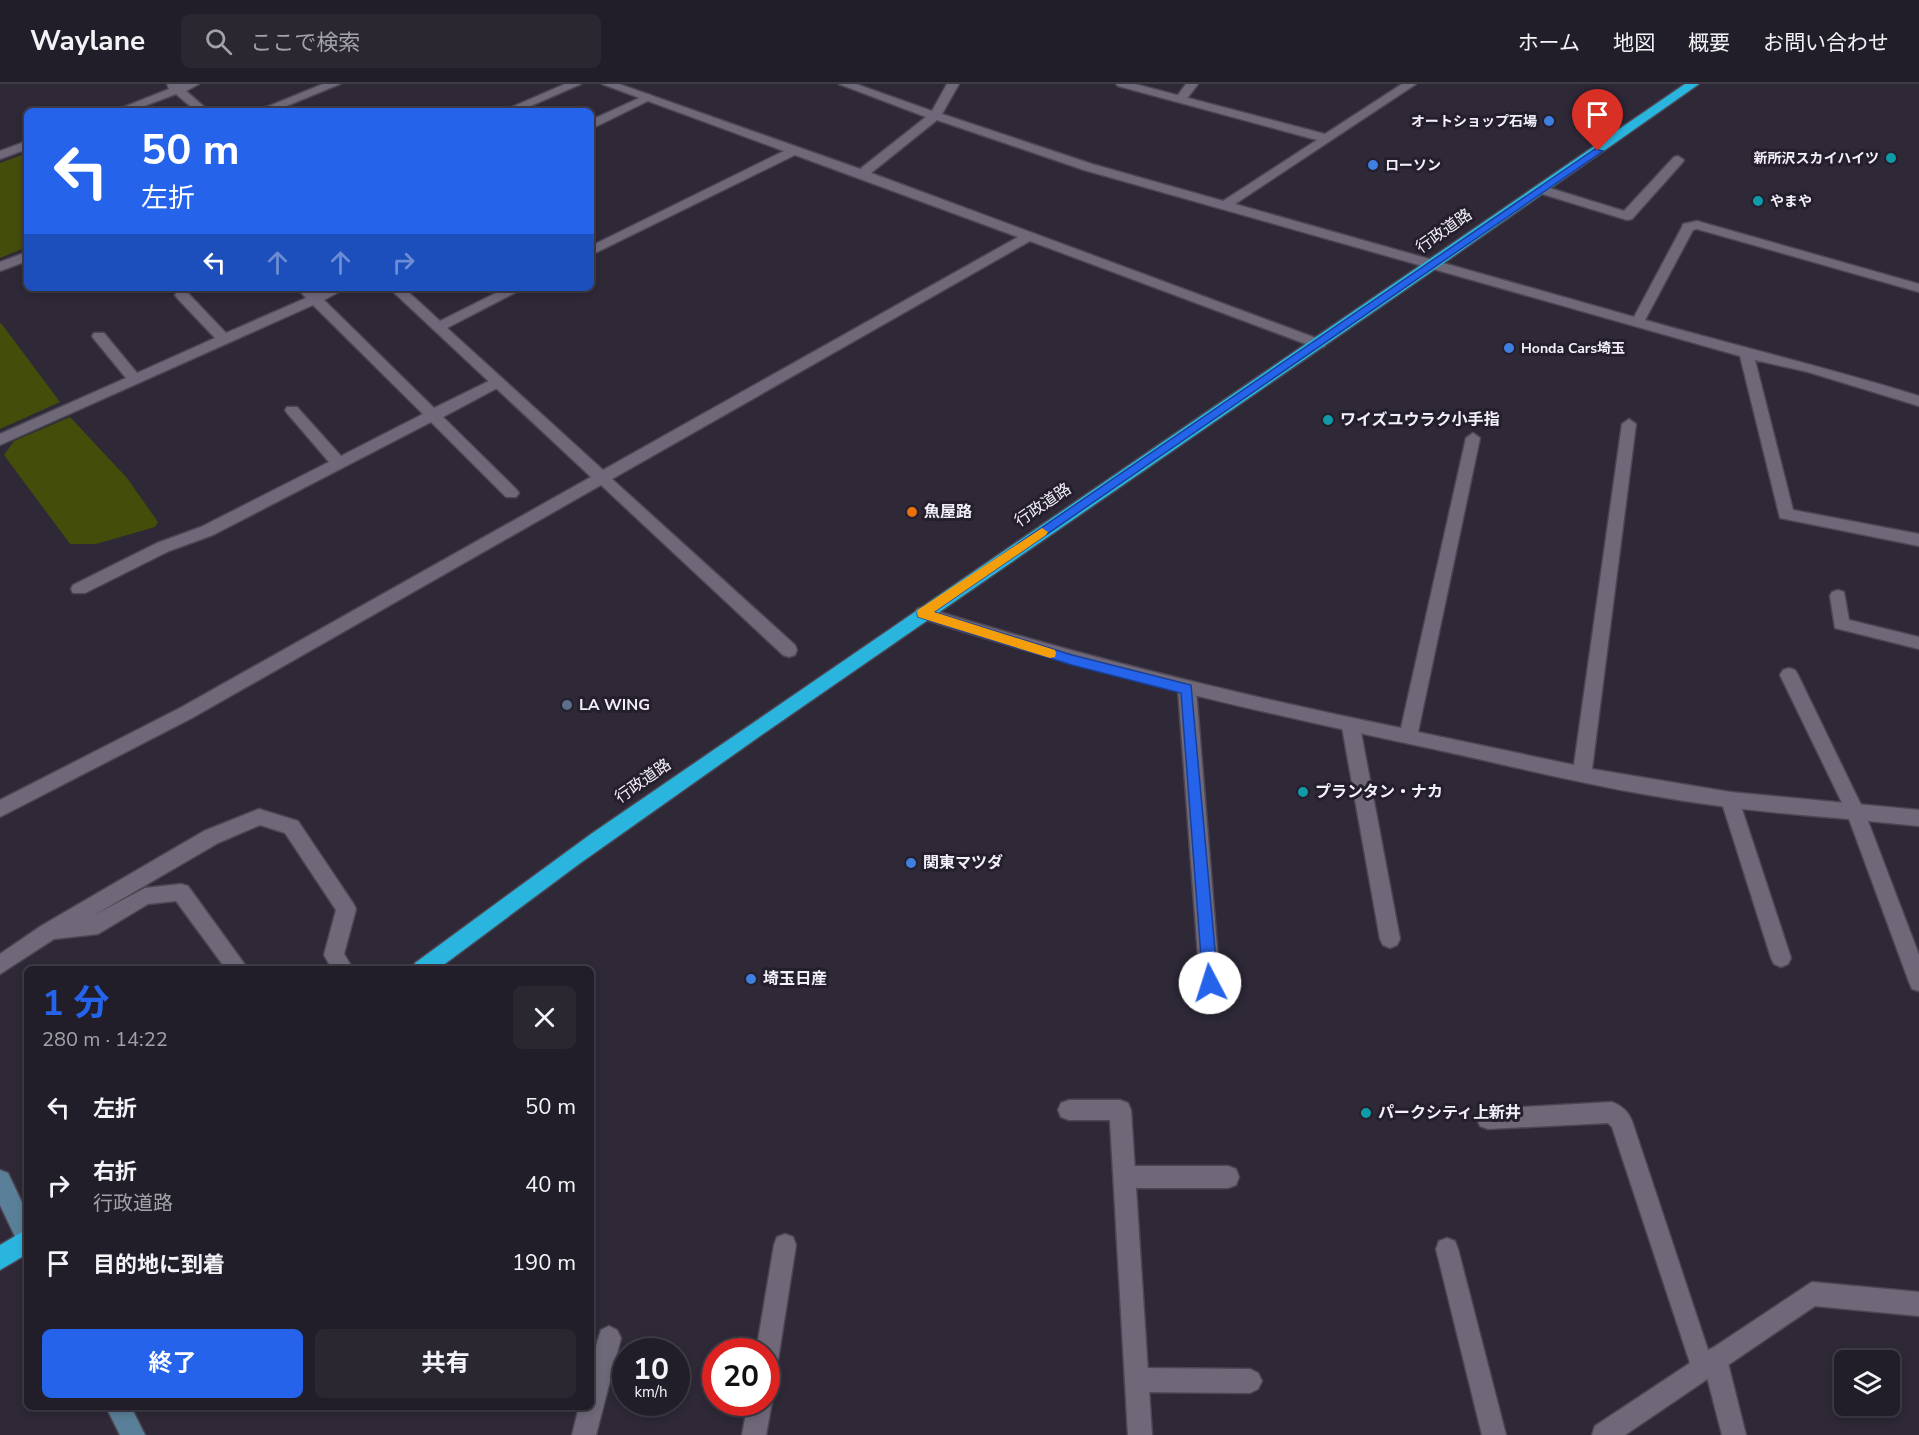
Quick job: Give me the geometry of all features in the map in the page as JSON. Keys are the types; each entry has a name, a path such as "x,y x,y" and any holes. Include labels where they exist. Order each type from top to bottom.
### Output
{"highway":[{"name":"行政道路","path":"426,966 620,824 923,613 1543,190 1689,85"},
{"path":"0,1259 24,1241"}],"street":[{"path":"127,108 175,87 193,84"},
{"path":"271,108 334,84"},
{"path":"516,108 575,84"},
{"path":"608,84 862,174 1318,344"},
{"path":"845,84 1088,167 1637,323 1811,368 1919,401"},
{"path":"862,174 935,116 953,84"},
{"path":"1122,84 1325,138"},
{"path":"1181,99 1192,84"},
{"path":"1225,206 1410,84"},
{"path":"175,87 200,108"},
{"path":"594,124 648,97"},
{"path":"0,155 24,146"},
{"path":"594,250 795,150"},
{"path":"1543,190 1627,216 1678,160"},
{"path":"1637,323 1688,227 1696,225 1919,288"},
{"path":"0,808 186,713 1029,236"},
{"path":"0,267 24,257"},
{"path":"307,291 511,493"},
{"path":"0,440 332,291"},
{"path":"399,291 603,476 789,650"},
{"path":"438,327 511,291"},
{"path":"183,295 225,340"},
{"path":"99,336 135,380"},
{"path":"1746,353 1786,514 1919,540"},
{"path":"79,589 163,547 207,531 498,382"},
{"path":"292,410 339,464"},
{"path":"1582,775 1629,424"},
{"path":"1408,737 1473,438"},
{"path":"1838,596 1841,624 1919,643"},
{"path":"923,613 1072,660 1187,689 1351,727 1408,737 1582,775 1730,801 1919,818"},
{"path":"1789,675 1855,811 1919,982"},
{"path":"1187,689 1210,983"},
{"path":"1351,727 1390,939"},
{"path":"1730,801 1781,958"},
{"path":"0,964 48,932 211,837 259,818 291,827 346,909 334,955 342,966"},
{"path":"48,932 98,925 145,896 181,892 236,966"},
{"path":"1069,1110 1120,1110 1140,1435"},
{"path":"1488,1119 1612,1112 1621,1121 1734,1435"},
{"path":"1125,1177 1228,1178"},
{"path":"0,1181 24,1233"},
{"path":"770,1338 785,1245"},
{"path":"1447,1249 1494,1435"},
{"path":"1604,1435 1812,1294 1919,1304"},
{"path":"594,1396 609,1338"},
{"path":"1137,1380 1250,1381"},
{"path":"120,1410 133,1435"},
{"path":"584,1435 590,1410"},
{"path":"754,1435 757,1416"}],"green space":[{"path":"24,154 24,248 0,258 0,163"},
{"path":"0,324 60,402 0,429"},
{"path":"70,417 127,478 158,522 155,527 96,544 70,544 4,455 14,441"}],"slow traffic":[{"path":"1042,532 923,613 1050,653"}],"place":[{"name":"オートショップ石場","path":"1549,121"},
{"name":"新所沢スカイハイツ","path":"1891,158"},
{"name":"ローソン","path":"1373,165"},
{"name":"やまや","path":"1758,201"},
{"name":"Honda Cars埼玉","path":"1509,348"},
{"name":"ワイズユウラク小手指","path":"1328,420"},
{"name":"魚屋路","path":"912,512"},
{"name":"LA WING","path":"567,705"},
{"name":"プランタン・ナカ","path":"1303,792"},
{"name":"関東マツダ","path":"911,863"},
{"name":"埼玉日産","path":"751,979"},
{"name":"パークシティ上新井","path":"1366,1113"}],"route":[{"path":"1210,983 1187,689 1072,660 923,613 1598,151"}]}
